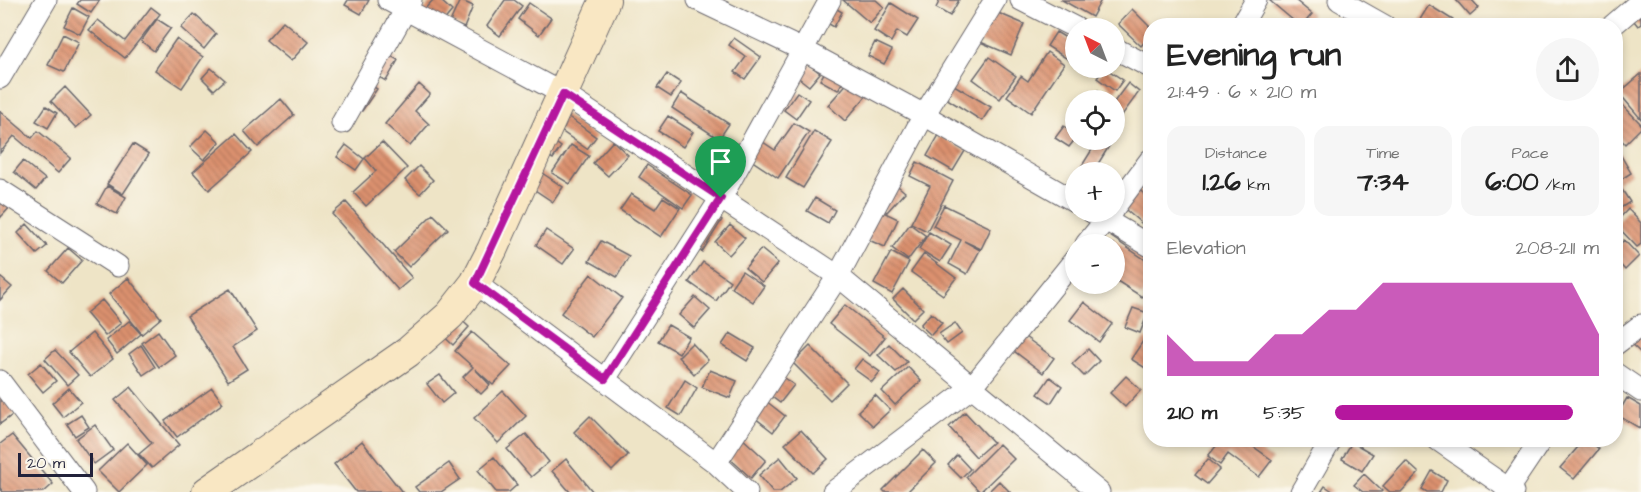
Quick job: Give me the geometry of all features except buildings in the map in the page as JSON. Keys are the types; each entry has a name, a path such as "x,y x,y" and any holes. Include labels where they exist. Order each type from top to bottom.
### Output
{"street":[{"path":"0,78 46,0"},
{"path":"207,492 408,352 450,315 475,283 605,0"},
{"path":"698,0 803,50 924,115 1065,196"},
{"path":"605,379 721,198 830,0"},
{"path":"716,463 838,276 924,115 995,0"},
{"path":"1021,0 1065,22"},
{"path":"1246,18 1256,0"},
{"path":"1339,0 1371,18"},
{"path":"1621,18 1641,1"},
{"path":"342,123 402,3 563,94 838,276 1091,490"},
{"path":"1125,54 1143,63"},
{"path":"1125,190 1143,168"},
{"path":"0,190 118,266"},
{"path":"1118,222 1143,241"},
{"path":"833,492 972,387 1065,272"},
{"path":"475,283 716,463 747,492"},
{"path":"1623,339 1641,325"},
{"path":"1623,379 1641,391"},
{"path":"0,381 84,492"},
{"path":"1301,492 1327,447"},
{"path":"1448,447 1509,491 1537,447"}],"route":[{"path":"563,94 721,198 605,379 475,283 563,94"}]}
